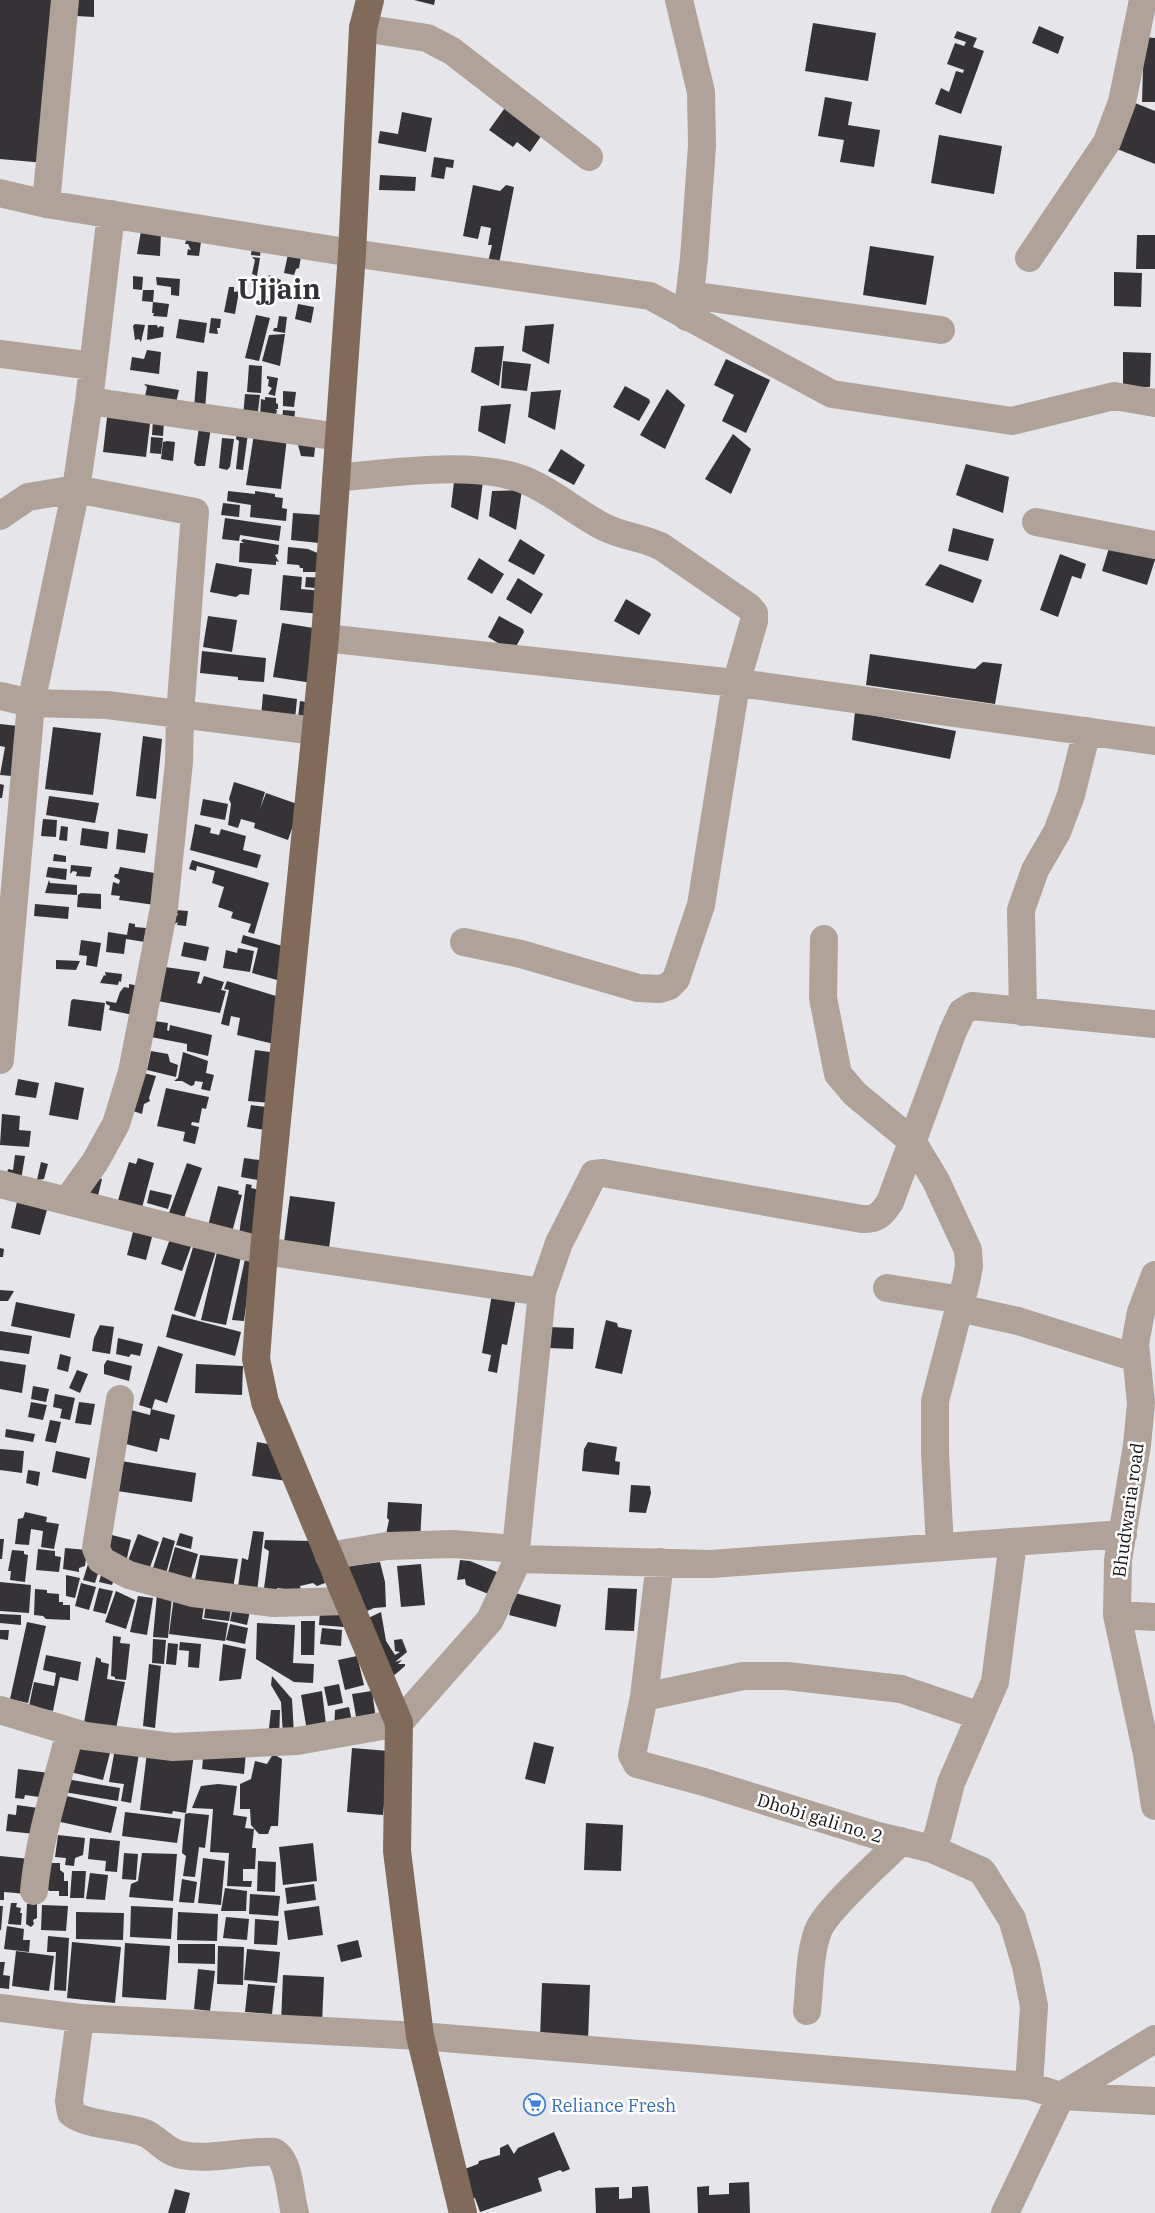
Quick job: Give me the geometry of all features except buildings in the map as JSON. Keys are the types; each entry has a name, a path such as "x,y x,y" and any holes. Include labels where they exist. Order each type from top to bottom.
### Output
{"main road":[{"path":"370,0 363,28 352,253 325,638 264,1251 256,1359 265,1402 399,1723 397,1851 420,2036 463,2213"}],"street":[{"path":"46,204 65,0"},
{"path":"679,0 701,92 702,146 689,306"},
{"path":"1029,258 1107,142 1122,102 1143,0"},
{"path":"363,28 427,38 452,51 589,157"},
{"path":"0,193 46,204 352,253 650,296 689,306 941,330"},
{"path":"0,1060 10,837 31,703 76,489 89,401 111,214"},
{"path":"689,306 832,394 1012,421 1114,396 1155,403"},
{"path":"0,354 93,366"},
{"path":"89,401 339,437"},
{"path":"336,478 434,469 509,475 545,490 603,527 618,534 649,540 754,612 754,621 736,684 701,905 676,979 670,986 660,990 638,988 521,954 464,942"},
{"path":"0,516 28,497 76,489 195,512 180,715 179,762 164,908 132,1072 116,1124 95,1162 68,1201"},
{"path":"1036,522 1155,546"},
{"path":"325,638 736,684 1155,741"},
{"path":"0,696 31,703 107,705 316,731"},
{"path":"1023,1012 1021,910 1035,870 1057,832 1071,795 1087,731"},
{"path":"824,940 823,998 838,1074 855,1094 912,1142 936,1181 968,1250 969,1266 935,1401 935,1452 940,1547"},
{"path":"0,1710 85,1736 174,1747 297,1742 399,1723 490,1620 517,1554 542,1292 559,1243 594,1174 603,1173 873,1220 883,1214 890,1202 962,1012 972,1006 1155,1024"},
{"path":"0,1184 264,1251 542,1292"},
{"name":"Bhudwaria road","path":"1155,1275 1141,1312 1135,1344 1141,1403 1137,1445 1118,1560 1117,1615 1151,1755 1155,1806"},
{"path":"888,1288 960,1304 1136,1358"},
{"path":"120,1399 96,1548 101,1560 129,1575 193,1593 274,1603 348,1601"},
{"path":"329,1556 388,1546 454,1544 517,1554 711,1564 1123,1534"},
{"path":"932,1849 938,1834 951,1783 995,1682 1013,1542"},
{"name":"Dhobi gali no. 2","path":"660,1562 644,1697 632,1755 637,1764 704,1782 875,1835 932,1849 982,1871 1012,1920 1026,1966 1034,2006 1029,2086"},
{"path":"1117,1615 1155,1616"},
{"path":"644,1697 743,1676 787,1676 901,1689 980,1716"},
{"path":"34,1892 36,1867 70,1732"},
{"path":"807,2010 815,1943 819,1929 831,1912 901,1842"},
{"path":"0,2008 80,2018 420,2036 1029,2086 1062,2096 1155,2101"},
{"path":"80,2018 70,2101 71,2114 147,2134 166,2148 181,2155 226,2156 274,2152 279,2154 285,2164 295,2213"},
{"path":"1005,2213 1062,2096 1155,2039"}],"place":[{"name":"Reliance Fresh","path":"535,2105"}],"district":[{"name":"Ujjain","path":"279,288"}]}
